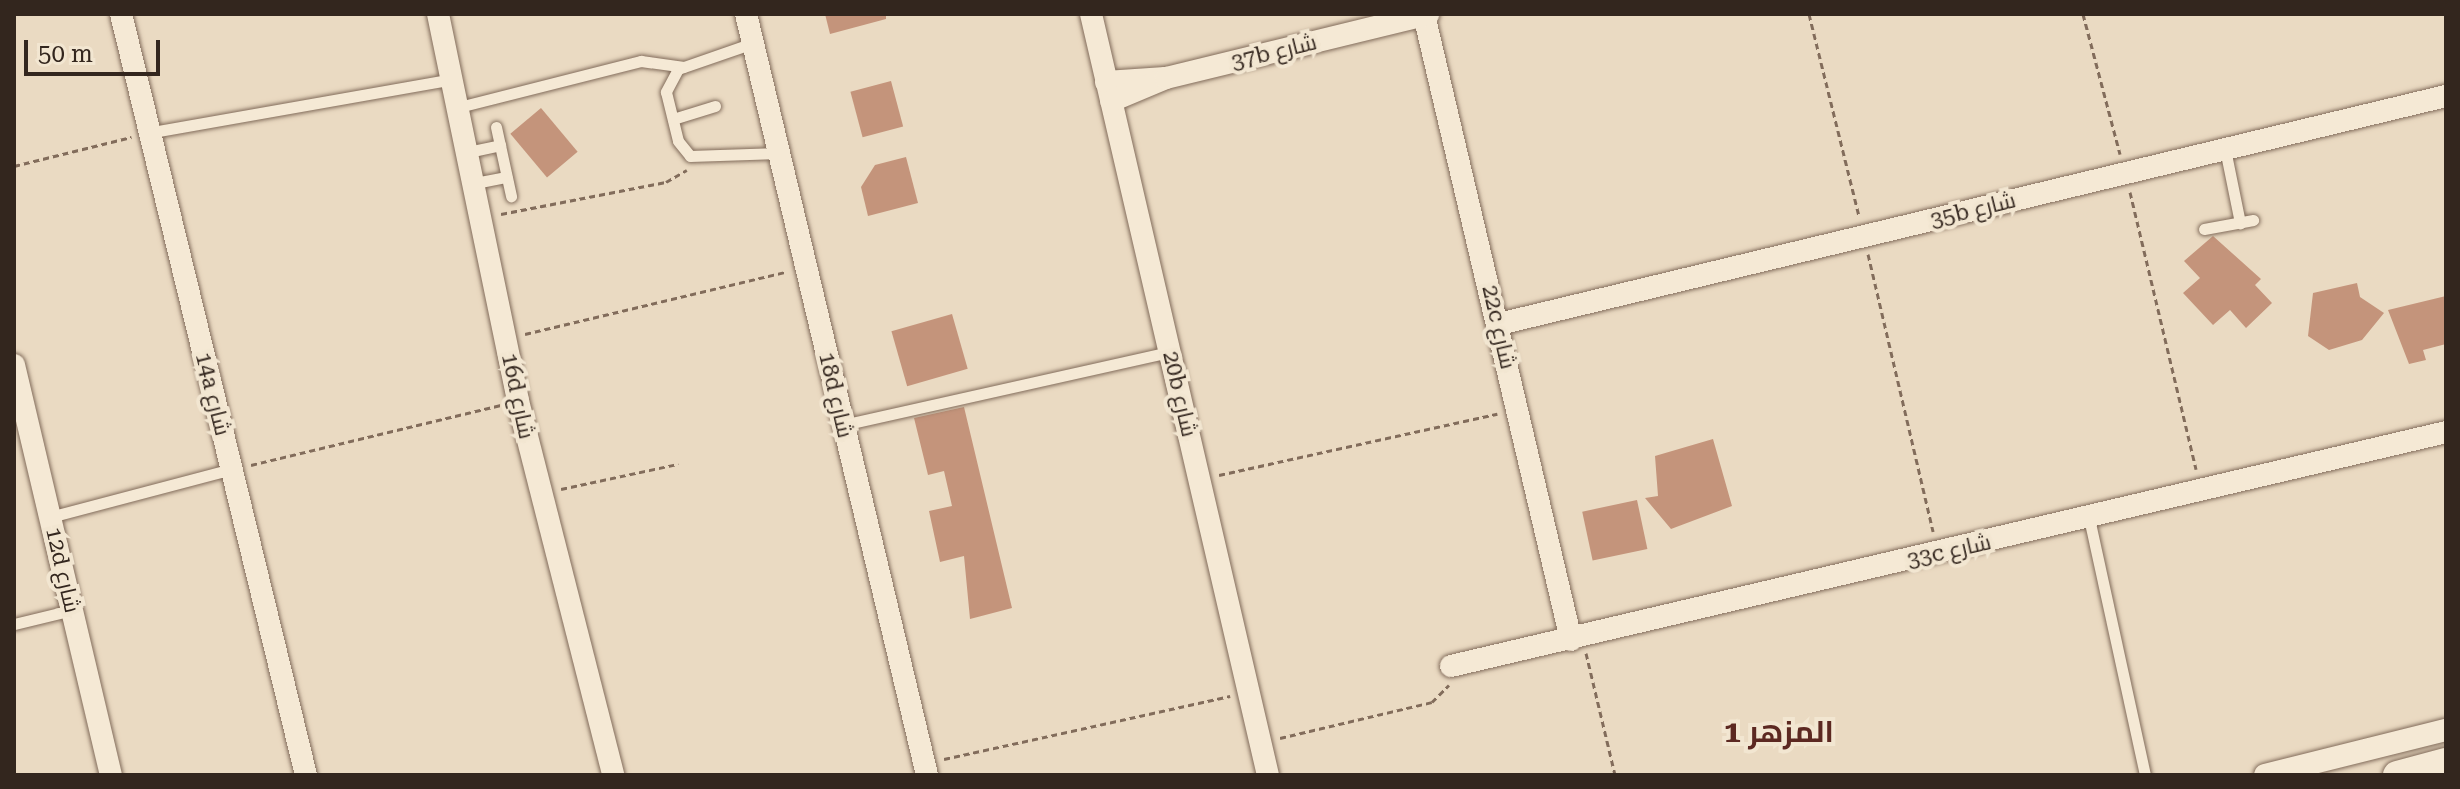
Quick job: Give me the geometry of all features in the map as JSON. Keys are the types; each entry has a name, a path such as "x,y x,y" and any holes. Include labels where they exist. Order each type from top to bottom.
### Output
{"street":[{"name":"14a شارع","path":"121,14 147,133 306,775"},
{"name":"16d شارع","path":"438,14 454,79 518,401 613,775"},
{"name":"18d شارع","path":"746,14 926,769"},
{"name":"20b شارع","path":"1091,14 1268,775"},
{"name":"37b شارع","path":"1109,91 1426,14"},
{"name":"22c شارع","path":"1426,14 1517,409 1577,639"},
{"name":"35b شارع","path":"1499,324 2446,96"},
{"name":"12d شارع","path":"14,365 111,775"},
{"name":"33c شارع","path":"1451,666 1577,639 2446,432"},
{"path":"2265,775 2446,730"},
{"path":"2397,775 2446,762"}],"lane":[{"path":"459,107 641,61 684,67 753,43"},
{"path":"684,67 666,86 681,147 697,159 779,153"},
{"path":"147,133 454,79"},
{"path":"673,119 715,106"},
{"path":"496,127 511,196"},
{"path":"468,152 500,145"},
{"path":"2204,229 2247,221 2225,149"},
{"path":"475,183 506,177"},
{"path":"843,425 1170,352"},
{"path":"50,517 232,469"},
{"path":"2089,518 2145,775"},
{"path":"14,624 72,610"}],"path":[{"path":"1809,14 1938,554"},
{"path":"2083,14 2202,492"},
{"path":"14,166 147,133"},
{"path":"481,218 666,182 697,159"},
{"path":"505,338 805,267"},
{"path":"232,469 518,401"},
{"path":"1200,479 1517,409"},
{"path":"541,493 678,464"},
{"path":"1577,639 1615,775"},
{"path":"1261,742 1432,702 1448,687 1451,666"},
{"path":"926,769 1249,692"}],"building":[{"path":"825,14 886,14 886,19 830,34"},
{"path":"891,81 903,126 863,137 850,92"},
{"path":"541,108 578,152 547,177 510,134"},
{"path":"906,157 918,203 868,216 861,187 875,165"},
{"path":"2213,236 2261,279 2255,285 2272,303 2246,328 2230,310 2213,325 2183,293 2200,278 2184,261"},
{"path":"2357,283 2360,297 2384,313 2362,340 2329,350 2308,336 2313,293"},
{"path":"2446,296 2446,344 2423,350 2426,360 2409,364 2388,310"},
{"path":"952,314 968,369 907,386 891,331"},
{"path":"964,407 1012,608 970,619 964,556 940,562 929,511 952,506 944,471 928,475 914,418"},
{"path":"1713,439 1732,506 1671,529 1645,498 1658,496 1655,456"},
{"path":"1637,500 1647,549 1593,561 1582,512"}],"district":[{"name":"المزهر 1","path":"1779,732"}]}
